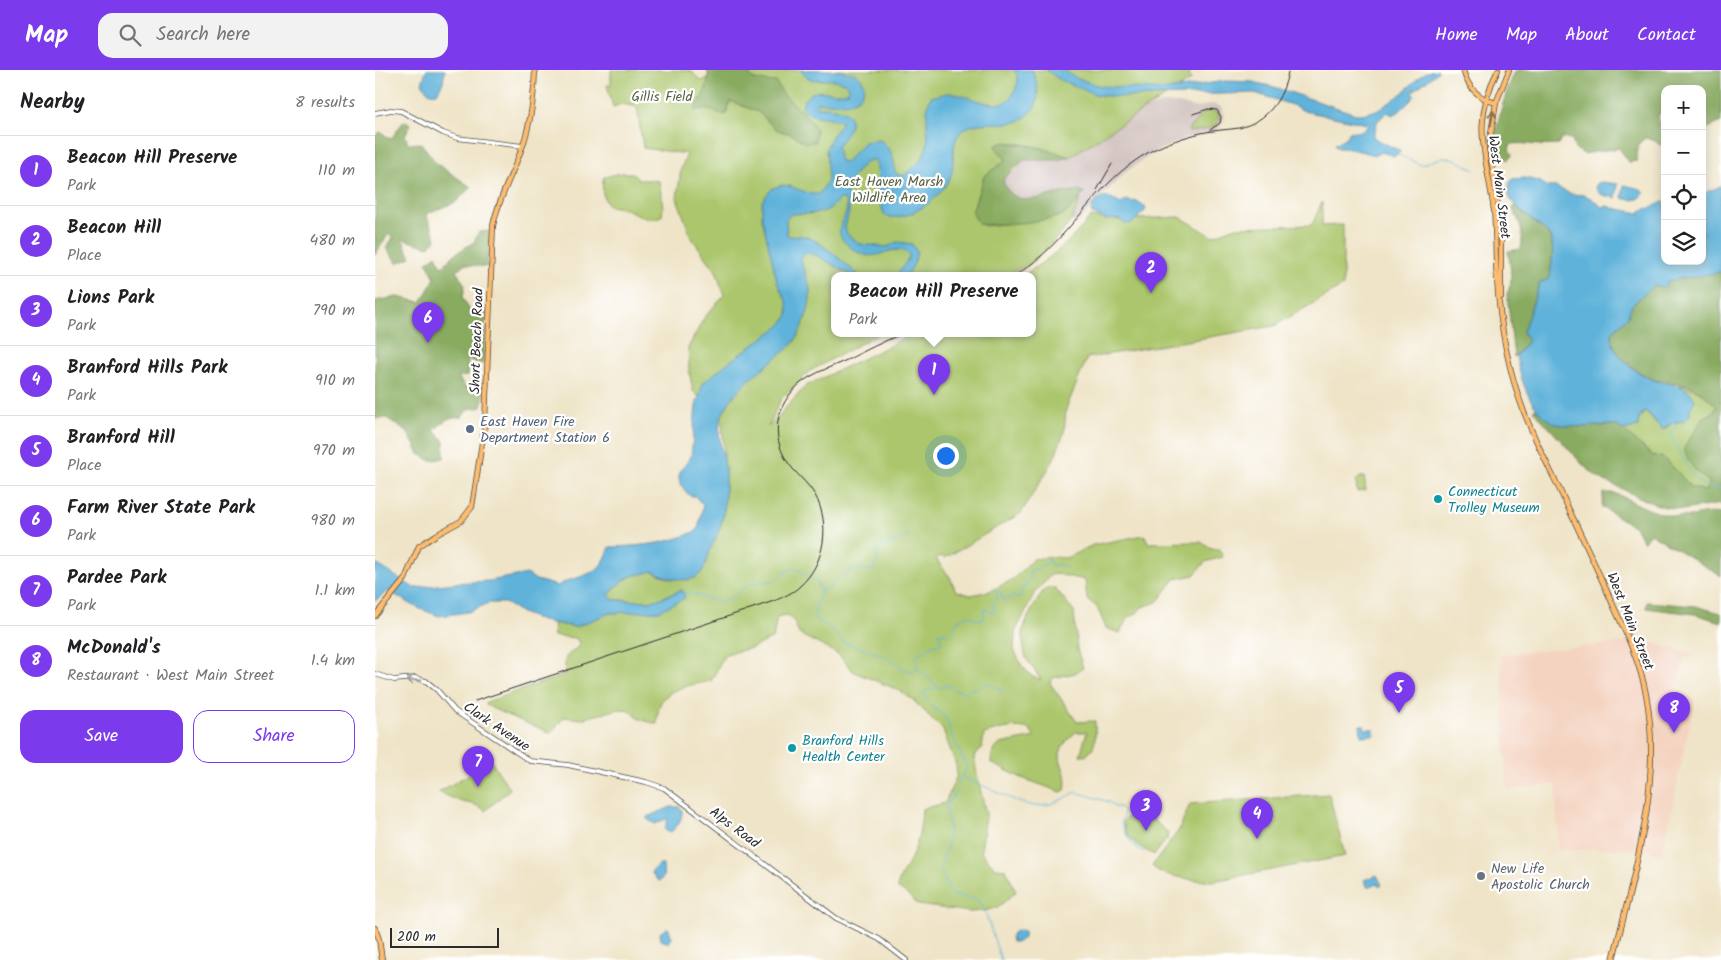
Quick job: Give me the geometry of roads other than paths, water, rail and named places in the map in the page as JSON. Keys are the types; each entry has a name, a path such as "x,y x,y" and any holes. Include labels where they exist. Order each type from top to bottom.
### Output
{"main road":[{"name":"Short Beach Road","path":"375,616 405,579 419,546 436,534 461,521 470,512 474,502 485,423 493,226 501,198 523,146 533,106 535,70"},
{"path":"1463,70 1473,91 1486,100 1496,103"},
{"name":"West Main Street","path":"1499,70 1486,100 1481,139 1493,209 1497,282 1506,355 1525,413 1637,659 1646,696 1651,754 1648,804 1613,960"},
{"name":"West Main Street","path":"1500,306 1502,292 1501,226 1491,159 1490,139 1496,103 1509,70"},
{"path":"375,928 382,960"}],"street":[{"path":"375,113 391,110 401,111 443,133 457,138 523,146"},
{"name":"Clark Avenue","path":"375,674 394,680 415,678 426,681 437,690 455,711 530,761"},
{"name":"Alps Road","path":"530,761 568,765 646,782 664,788 836,918 879,940 906,960"}],"water":[{"path":"426,70 445,70 443,82 437,93 428,91 422,83"},
{"path":"801,70 843,72 856,74 860,77 864,86 858,98 845,103 817,103 816,105 817,107 832,108 848,114 850,124 848,130 837,147 840,161 845,163 864,142 880,140 892,155 895,173 903,176 918,163 925,153 928,137 927,112 931,97 947,93 991,104 1004,103 1011,97 1017,85 1018,79 1014,70 1032,70 1036,79 1038,96 1035,106 1024,119 1010,123 978,124 964,129 959,134 955,143 951,175 947,183 933,199 914,212 904,216 885,216 879,201 877,166 874,159 864,164 857,172 845,190 848,195 849,204 849,213 845,227 847,234 860,244 887,247 897,242 912,244 917,252 909,272 899,272 908,259 909,255 906,251 898,250 867,255 859,253 843,240 840,228 846,212 844,199 839,199 829,209 824,211 812,214 791,214 786,220 787,235 810,238 833,253 855,272 845,272 818,256 807,253 801,257 810,292 808,310 802,328 790,346 741,388 729,403 721,419 719,434 725,471 725,499 718,533 701,573 688,580 669,577 652,571 637,574 624,580 609,595 614,600 653,601 682,590 685,598 659,611 610,613 575,627 542,621 522,613 505,603 489,603 468,612 439,616 418,608 388,591 375,601 375,563 414,588 489,581 527,574 536,580 558,586 566,581 587,574 600,566 610,547 655,543 687,535 698,530 703,505 695,496 690,496 686,492 680,483 679,477 680,471 691,457 696,406 703,383 726,364 781,325 788,315 787,303 777,282 762,218 762,202 773,188 782,185 811,194 819,194 828,180 826,149 841,122 810,114 802,106 810,94 816,92 848,92 849,86 833,80 817,80 804,75"},
{"path":"1046,70 1063,70 1076,78 1100,86 1167,90 1225,81 1253,82 1356,114 1369,113 1381,108 1422,75 1432,71 1438,70 1438,72 1412,92 1415,96 1400,111 1393,115 1387,112 1377,122 1373,137 1401,151 1395,156 1381,152 1375,155 1352,149 1338,148 1335,144 1347,137 1350,131 1362,131 1368,126 1367,124 1304,111 1295,106 1255,93 1121,97 1097,95 1060,80"},
{"path":"1524,178 1539,181 1548,187 1556,187 1571,194 1584,195 1602,207 1608,206 1640,213 1642,210 1661,203 1661,265 1706,265 1706,192 1721,186 1721,272 1667,281 1665,287 1652,286 1632,305 1627,318 1612,332 1616,350 1630,366 1648,378 1677,385 1691,394 1695,400 1690,409 1690,415 1684,422 1672,423 1663,430 1645,411 1639,418 1638,427 1622,430 1618,426 1612,425 1570,426 1548,420 1534,405 1524,385 1516,356 1528,341 1523,332 1539,284 1550,278 1553,248 1547,232 1522,212 1509,196 1508,188 1512,179"},
{"path":"1601,182 1618,184 1616,198 1598,192 1595,186"},
{"path":"1624,185 1641,189 1644,193 1637,199 1622,198"},
{"path":"1108,197 1121,204 1127,200 1131,202 1137,201 1146,207 1145,211 1132,223 1126,224 1118,219 1106,220 1091,213 1096,202"},
{"path":"1360,725 1364,725 1365,729 1374,729 1375,735 1361,736"},
{"path":"671,807 680,807 682,817 670,833 665,829 668,818 655,824 647,819 647,817"},
{"path":"659,864 663,865 663,874 661,880 658,881 651,872"},
{"path":"1377,875 1382,885 1379,887 1377,883 1368,888 1364,880"},
{"path":"667,928 672,938 669,943 661,940 660,933"},
{"path":"1018,930 1024,931 1024,938 1018,942 1012,942 1011,937 1013,933"}],"waterway":[{"path":"1397,154 1421,165 1443,157 1455,159 1474,170"},
{"path":"1674,422 1676,427 1671,435 1672,439 1691,472 1703,484 1711,488 1721,488"},
{"path":"820,589 828,589 854,568 872,571 877,560 877,551 910,535"},
{"path":"683,594 688,592 718,602 732,598 753,582 775,581 790,569 796,569 817,582 821,593 813,615 817,620 830,627 843,642 888,657 905,670 913,671 918,667 916,655 927,650 932,645 942,643 939,633 952,635 958,620 969,615 979,620 984,618 984,609 994,612 995,609 992,604 997,598 996,591 1001,592 1003,601 1007,598 1011,599 1013,595 1019,599 1021,597 1021,589 1025,587 1030,579 1030,571 1041,568 1048,560 1052,566 1059,564 1066,568"},
{"path":"917,669 936,685 934,689 929,689 924,693 925,697 929,704 946,718 967,767 958,783 958,788 946,807 949,828 947,847 940,868 950,894 978,900 985,911 1001,960"},
{"path":"936,685 940,688 949,685 954,690 966,692 989,684 1003,691"},
{"path":"963,777 1018,801 1035,806 1053,803 1076,792 1109,802 1115,807 1120,807 1123,812 1121,822 1127,836 1136,847 1145,852"}],"tram line":[{"path":"1020,272 1051,247 1113,179 1151,151 1188,136 1239,128 1258,120 1278,100 1288,72"},
{"path":"1193,114 1208,109 1217,110 1221,117 1220,123 1210,130"},
{"path":"1097,190 1112,164"},
{"path":"475,701 774,601 788,595 797,588 815,567 820,555 824,531 823,518 815,495 786,460 782,451 777,431 780,411 791,393 803,381 894,337"}],"place":[{"name":"Beacon Hill","path":"1151,293"},
{"name":"Farm River State Park","path":"428,343"},
{"name":"Beacon Hill Preserve","path":"934,395"},
{"name":"East Haven Fire Department Station 6","path":"470,429"},
{"name":"Connecticut Trolley Museum","path":"1438,499"},
{"name":"Branford Hill","path":"1399,713"},
{"name":"McDonald's","path":"1674,733"},
{"name":"Branford Hills Health Center","path":"792,748"},
{"name":"Pardee Park","path":"478,787"},
{"name":"Lions Park","path":"1146,831"},
{"name":"Branford Hills Park","path":"1257,839"},
{"name":"New Life Apostolic Church","path":"1481,876"}],"park label":[{"name":"Gillis Field","path":"662,96"},
{"name":"East Haven Marsh Wildlife Area","path":"889,190"}]}
